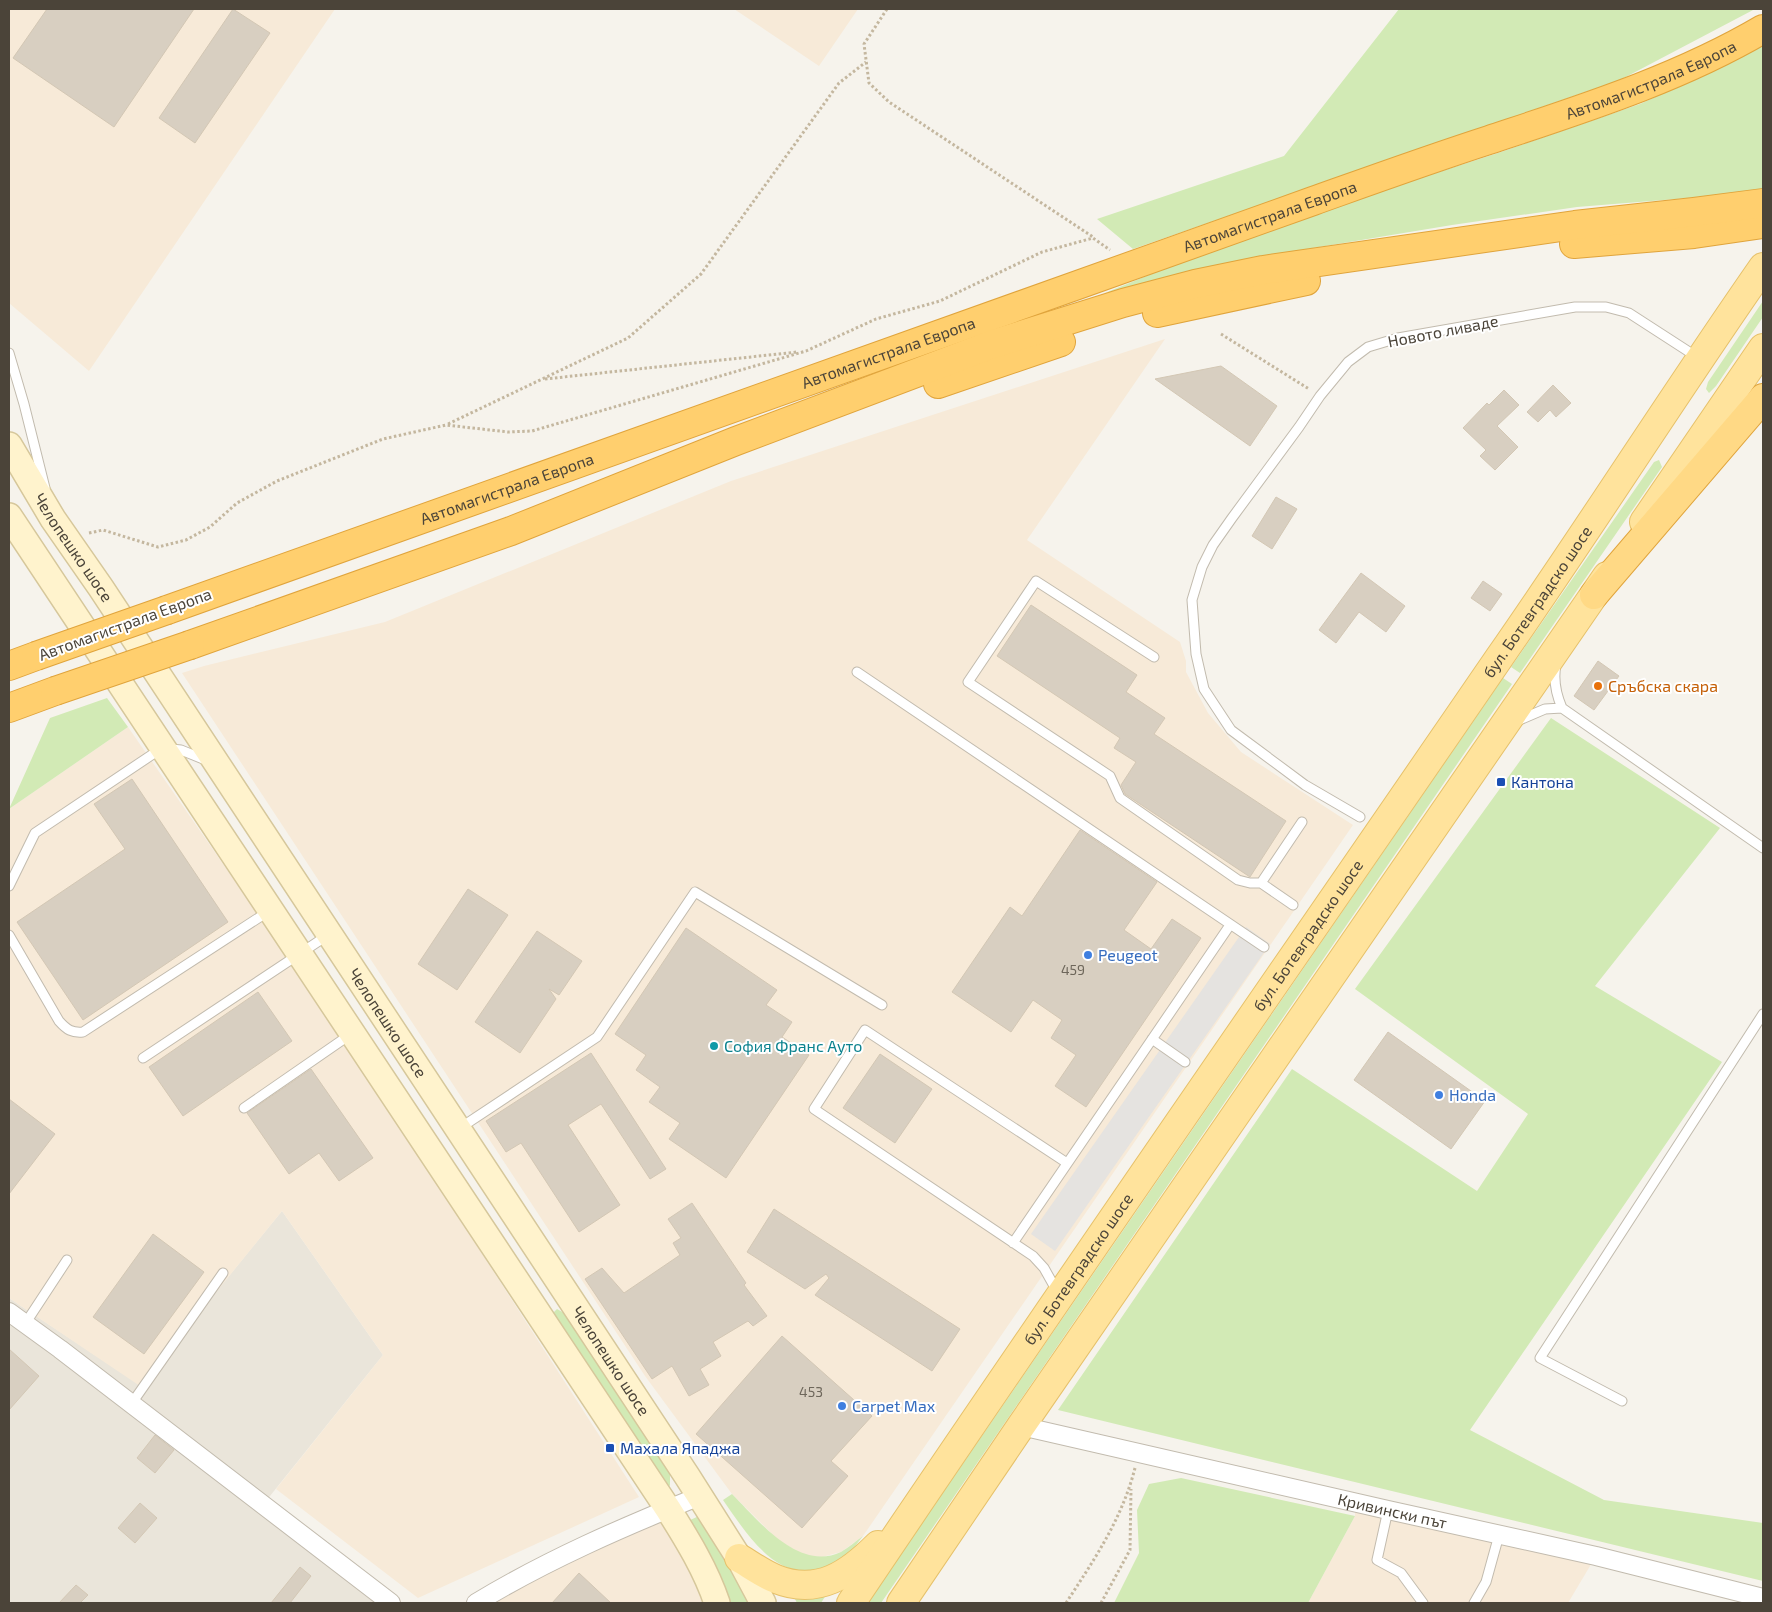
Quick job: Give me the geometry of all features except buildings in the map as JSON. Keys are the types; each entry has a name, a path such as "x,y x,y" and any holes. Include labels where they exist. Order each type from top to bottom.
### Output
{"highway":[{"name":"Автомагистрала Европа","path":"9,666 1350,188 1618,96 1687,68 1763,29"},
{"path":"9,708 511,531 695,470 1032,351 1140,317 1224,297 1366,270 1590,242 1694,223 1763,203"},
{"path":"1694,223 1763,224"},
{"path":"1594,595 1763,398"}],"main road":[{"name":"бул. Ботевградско шосе","path":"851,1603 1060,1295 1502,654 1763,267"},
{"path":"902,1603 1021,1426 1763,348"},
{"name":"Челопешко шосе","path":"9,445 60,529 700,1496 739,1558 763,1603"},
{"name":"Челопешко шосе","path":"9,516 668,1509 701,1566 718,1603"},
{"path":"739,1558 776,1579 794,1584 812,1585 830,1581 847,1572 864,1559 914,1509"}],"street":[{"path":"9,1312 391,1603"},
{"name":"Кривински път","path":"1021,1426 1596,1556 1763,1598"},
{"path":"484,1601 509,1584 616,1530 700,1496"}],"lane":[{"name":"Новото ливаде","path":"1360,817 1305,785 1230,730 1204,689 1196,654 1192,600 1202,567 1211,548 1320,396 1348,362 1368,347 1398,338 1575,307 1606,307 1629,313 1700,358"},
{"path":"9,353 60,529"},
{"path":"1154,657 1036,580 968,682 1110,776 1120,798 1238,880 1250,883 1261,882 1293,905"},
{"path":"1560,644 1554,674 1556,695 1562,708 1763,848"},
{"path":"857,672 1264,948"},
{"path":"1495,738 1518,720 1545,709 1562,708"},
{"path":"9,886 35,833 162,748 181,750 219,767"},
{"path":"1261,882 1302,822"},
{"path":"458,1129 597,1037 694,892 882,1005"},
{"path":"9,935 66,1029 74,1032 83,1032 270,910"},
{"path":"1013,1242 1230,925"},
{"path":"143,1058 329,934"},
{"path":"1622,1400 1540,1358 1763,1014"},
{"path":"1060,1295 1044,1268 1033,1256 814,1109 865,1030 1067,1163"},
{"path":"244,1108 352,1033"},
{"path":"1152,1039 1185,1062"},
{"path":"25,1324 67,1260"},
{"path":"132,1404 223,1273"},
{"path":"1388,1510 1377,1560 1400,1573 1423,1603"},
{"path":"1474,1603 1486,1582 1498,1534"}],"path":[{"path":"887,9 864,44 869,83 889,102 1117,255"},
{"path":"60,529 75,535 103,530 158,547 186,540 210,527 237,503 277,481 383,439 446,425 628,338 701,274 839,84 866,62"},
{"path":"446,425 508,432 532,431 806,351 876,319 940,301 1042,252 1093,238"},
{"path":"1222,334 1320,396"},
{"path":"542,379 806,351"},
{"path":"1066,1603 1108,1538 1130,1486 1139,1453"},
{"path":"1101,1603 1130,1550 1130,1486"}],"shaded area":[{"path":"9,9 335,9 89,371 9,303"},
{"path":"734,9 858,9 819,66"},
{"path":"1165,339 1027,540 1180,642 1186,661 1186,672 1208,713 1241,752 1353,825 863,1536 841,1552 822,1557 803,1555 778,1540 732,1494 645,1376 182,673 385,622 731,481"},
{"path":"128,727 330,1018 639,1497 418,1598 276,1489 383,1355 282,1211 140,1386 9,1298 9,809"},
{"path":"1246,927 1270,944 1055,1251 1031,1234"},
{"path":"282,1211 383,1355 266,1501 392,1603 9,1603 9,1298 140,1385"},
{"path":"1355,1502 1596,1556 1568,1603 1308,1603 1355,1516"},
{"path":"668,1509 717,1603 476,1603"}],"green space":[{"path":"1399,9 1755,9 1620,80 1133,249 1097,219 1284,156"},
{"path":"1763,42 1763,190 1738,194 1577,207 1452,225 1283,253 1143,287 1105,293 1188,259 1640,104 1725,65"},
{"path":"1763,301 1763,317 1716,386 1709,393 1706,389 1708,382"},
{"path":"1659,460 1662,467 1520,673 1511,667 1654,462"},
{"path":"1503,678 1512,684 881,1603 867,1603"},
{"path":"107,698 128,727 9,809 50,718"},
{"path":"1551,718 1720,828 1595,986 1722,1062 1470,1430 1604,1500 1763,1523 1763,1581 1058,1410 1292,1069 1477,1191 1528,1114 1355,989"},
{"path":"557,1309 564,1313 670,1474 670,1486 664,1483 554,1319 553,1313"},
{"path":"1181,1478 1355,1516 1308,1603 1114,1603 1139,1553 1137,1510 1149,1484"},
{"path":"732,1494 780,1540 794,1549 809,1555 825,1556 841,1552 863,1536 848,1555 840,1561 810,1571 794,1570 780,1564 754,1542 723,1500"},
{"path":"699,1516 731,1567 750,1603 729,1603 719,1573 688,1521"},
{"path":"831,1587 821,1603 797,1603 792,1593"}],"place":[{"name":"Сръбска скара","path":"1598,686"},
{"name":"Кантона","path":"1501,782"},
{"name":"Peugeot","path":"1088,955"},
{"name":"София Франс Ауто","path":"714,1046"},
{"name":"Honda","path":"1439,1095"},
{"name":"Carpet Max","path":"842,1406"},
{"name":"Махала Япаджа","path":"610,1448"}]}
